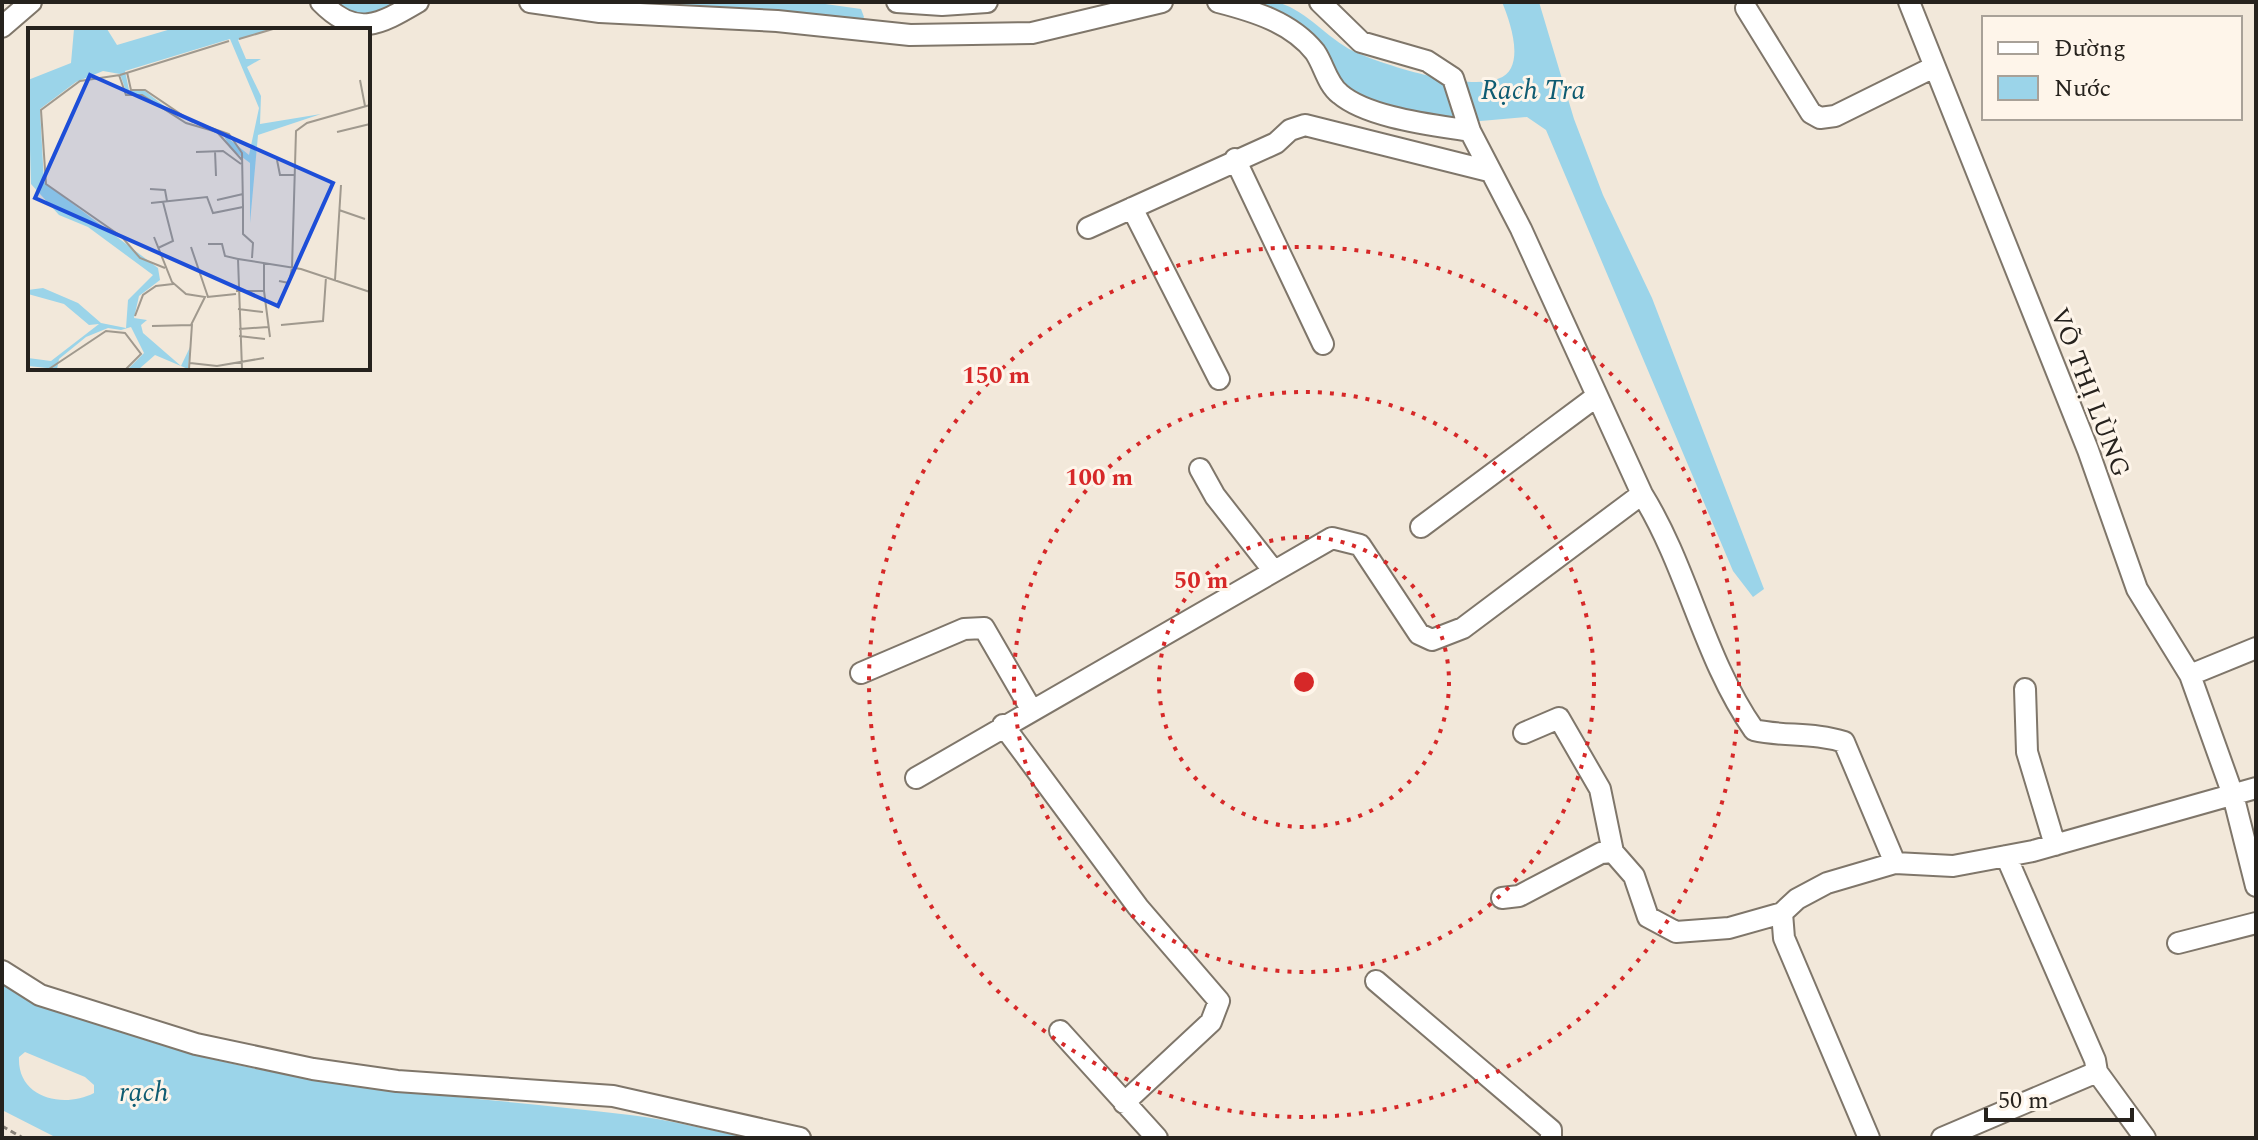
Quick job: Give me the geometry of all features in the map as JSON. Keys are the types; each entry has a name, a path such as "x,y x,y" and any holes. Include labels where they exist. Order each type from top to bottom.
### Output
{"street":[{"path":"2,27 31,2"},
{"path":"321,2 350,25 369,26 418,2"},
{"path":"530,2 600,12 777,21 910,35 1032,33 1162,2"},
{"path":"897,2 942,5 987,2"},
{"path":"1218,2 1255,12 1304,40 1338,93 1351,101 1381,113 1469,128"},
{"path":"1320,2 1361,42 1427,61 1453,78 1469,128 1489,171 1521,229 1642,494 1676,556 1736,705 1754,730 1774,735 1799,733 1844,742 1895,863"},
{"name":"VÕ THỊ LÙNG","path":"1909,2 2088,450 2137,589 2190,675 2233,795 2256,886"},
{"path":"1746,8 1811,113 1820,118 1835,116 1934,67"},
{"path":"1088,228 1276,143 1290,130 1305,125 1489,171"},
{"path":"1235,159 1323,344"},
{"path":"1132,208 1219,379"},
{"path":"1421,527 1597,396"},
{"path":"1200,469 1215,496 1273,570"},
{"path":"916,778 1003,725 1332,538 1360,545 1419,634 1432,640 1463,628 1642,494"},
{"path":"861,673 964,629 984,628 1031,709"},
{"path":"2190,675 2256,648"},
{"path":"2025,689 2027,752 2055,845"},
{"path":"1524,733 1559,718 1600,789 1613,852 1634,876 1648,917 1676,932 1729,928 1782,913 1797,899 1827,883 1895,863 1953,866 2006,856 2256,788"},
{"path":"1003,725 1138,907 1219,1001 1211,1022 1124,1103"},
{"path":"1502,898 1519,896 1601,853 1613,852"},
{"path":"2006,856 2083,1031 2097,1072 2145,1138"},
{"path":"1782,913 1784,938 1869,1138"},
{"path":"2178,943 2256,923"},
{"path":"2,971 40,995 68,1004 196,1044 313,1069 397,1081 613,1096 800,1138"},
{"path":"1376,981 1551,1130 1551,1138"},
{"path":"1060,1031 1157,1138"},
{"path":"1942,1138 2097,1072"}],"path":[{"path":"2,1126 23,1138"}],"water":[{"path":"333,2 403,2 384,10 359,14"},
{"path":"563,2 811,2 861,9 864,17 861,23"},
{"name":"Rạch Tra","path":"1243,2 1272,2 1290,7 1344,46 1386,64 1435,77 1483,82 1501,78 1511,68 1513,61 1512,35 1502,2 1539,2 1574,119 1603,195 1652,298 1764,589 1753,597 1733,571 1546,130 1527,117 1458,123 1372,101 1348,88"},
{"name":"rạch","path":"2,977 76,1014 152,1042 230,1063 388,1089 645,1117 749,1138 57,1138 2,1110","holes":["25,1052 85,1077 94,1085 94,1093 69,1100 44,1096 26,1082 20,1071 19,1057"]}]}
